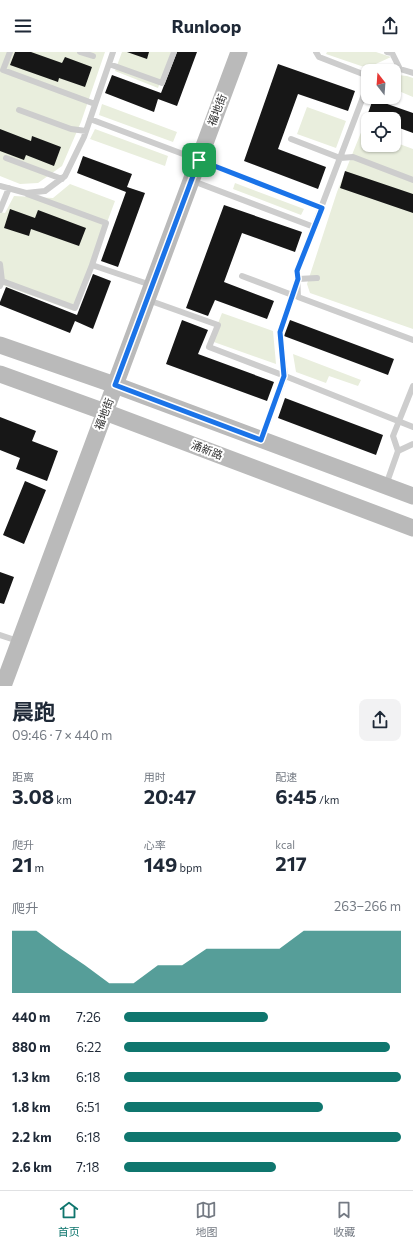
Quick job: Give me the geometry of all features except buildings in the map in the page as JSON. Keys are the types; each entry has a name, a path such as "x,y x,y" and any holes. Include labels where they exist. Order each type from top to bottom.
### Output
{"street":[{"name":"福地街","path":"3,686 9,662 19,642 239,52"},
{"path":"0,346 115,385 413,496"},
{"name":"涌新路","path":"0,374 413,528"}],"lane":[{"path":"10,52 4,70 95,104"},
{"path":"80,52 93,56"},
{"path":"26,193 45,191 65,176 86,131 113,52"},
{"path":"109,64 162,83 174,52"},
{"path":"316,52 319,58 361,73"},
{"path":"387,52 392,53 398,64"},
{"path":"395,59 398,52"},
{"path":"401,69 413,73"},
{"path":"298,297 297,271 361,102"},
{"path":"19,110 72,129 86,131"},
{"path":"90,119 322,208"},
{"path":"291,140 340,158 353,157 413,180"},
{"path":"6,158 62,179"},
{"path":"191,180 314,227"},
{"path":"0,186 26,193 106,223 92,265 75,308 1,283 0,264"},
{"path":"0,210 9,188"},
{"path":"92,265 218,325 208,347 413,427"},
{"path":"242,276 413,340"},
{"path":"298,279 317,278"},
{"path":"261,440 284,376 280,332 298,279"},
{"path":"386,486 398,451 393,436 413,386"},
{"path":"398,451 413,444"},
{"path":"0,635 19,642"}],"green space":[{"path":"0,52 105,52 81,122 62,166 38,183 20,184 0,176"},
{"path":"122,52 171,52 158,88 115,71"},
{"path":"327,52 376,52 391,57 376,64 361,64 361,66 326,54"},
{"path":"401,75 413,78 413,97 401,92"},
{"path":"102,104 177,132 173,142 99,115"},
{"path":"307,107 346,121 336,148 297,134"},
{"path":"95,129 168,156 165,166 90,139"},
{"path":"361,132 361,152 401,152 401,145 413,149 413,329 310,293 307,284 337,192"},
{"path":"235,183 304,209 301,215 233,189"},
{"path":"70,184 115,201 74,311 0,284 0,212 5,213 14,196 53,198"},
{"path":"222,313 273,331 276,364 211,341"},
{"path":"293,354 361,380 358,386 329,376 326,383 296,372"}],"route":[{"path":"199,160 322,208 297,271 298,279 280,332 284,376 261,440 115,385 199,160"}]}
